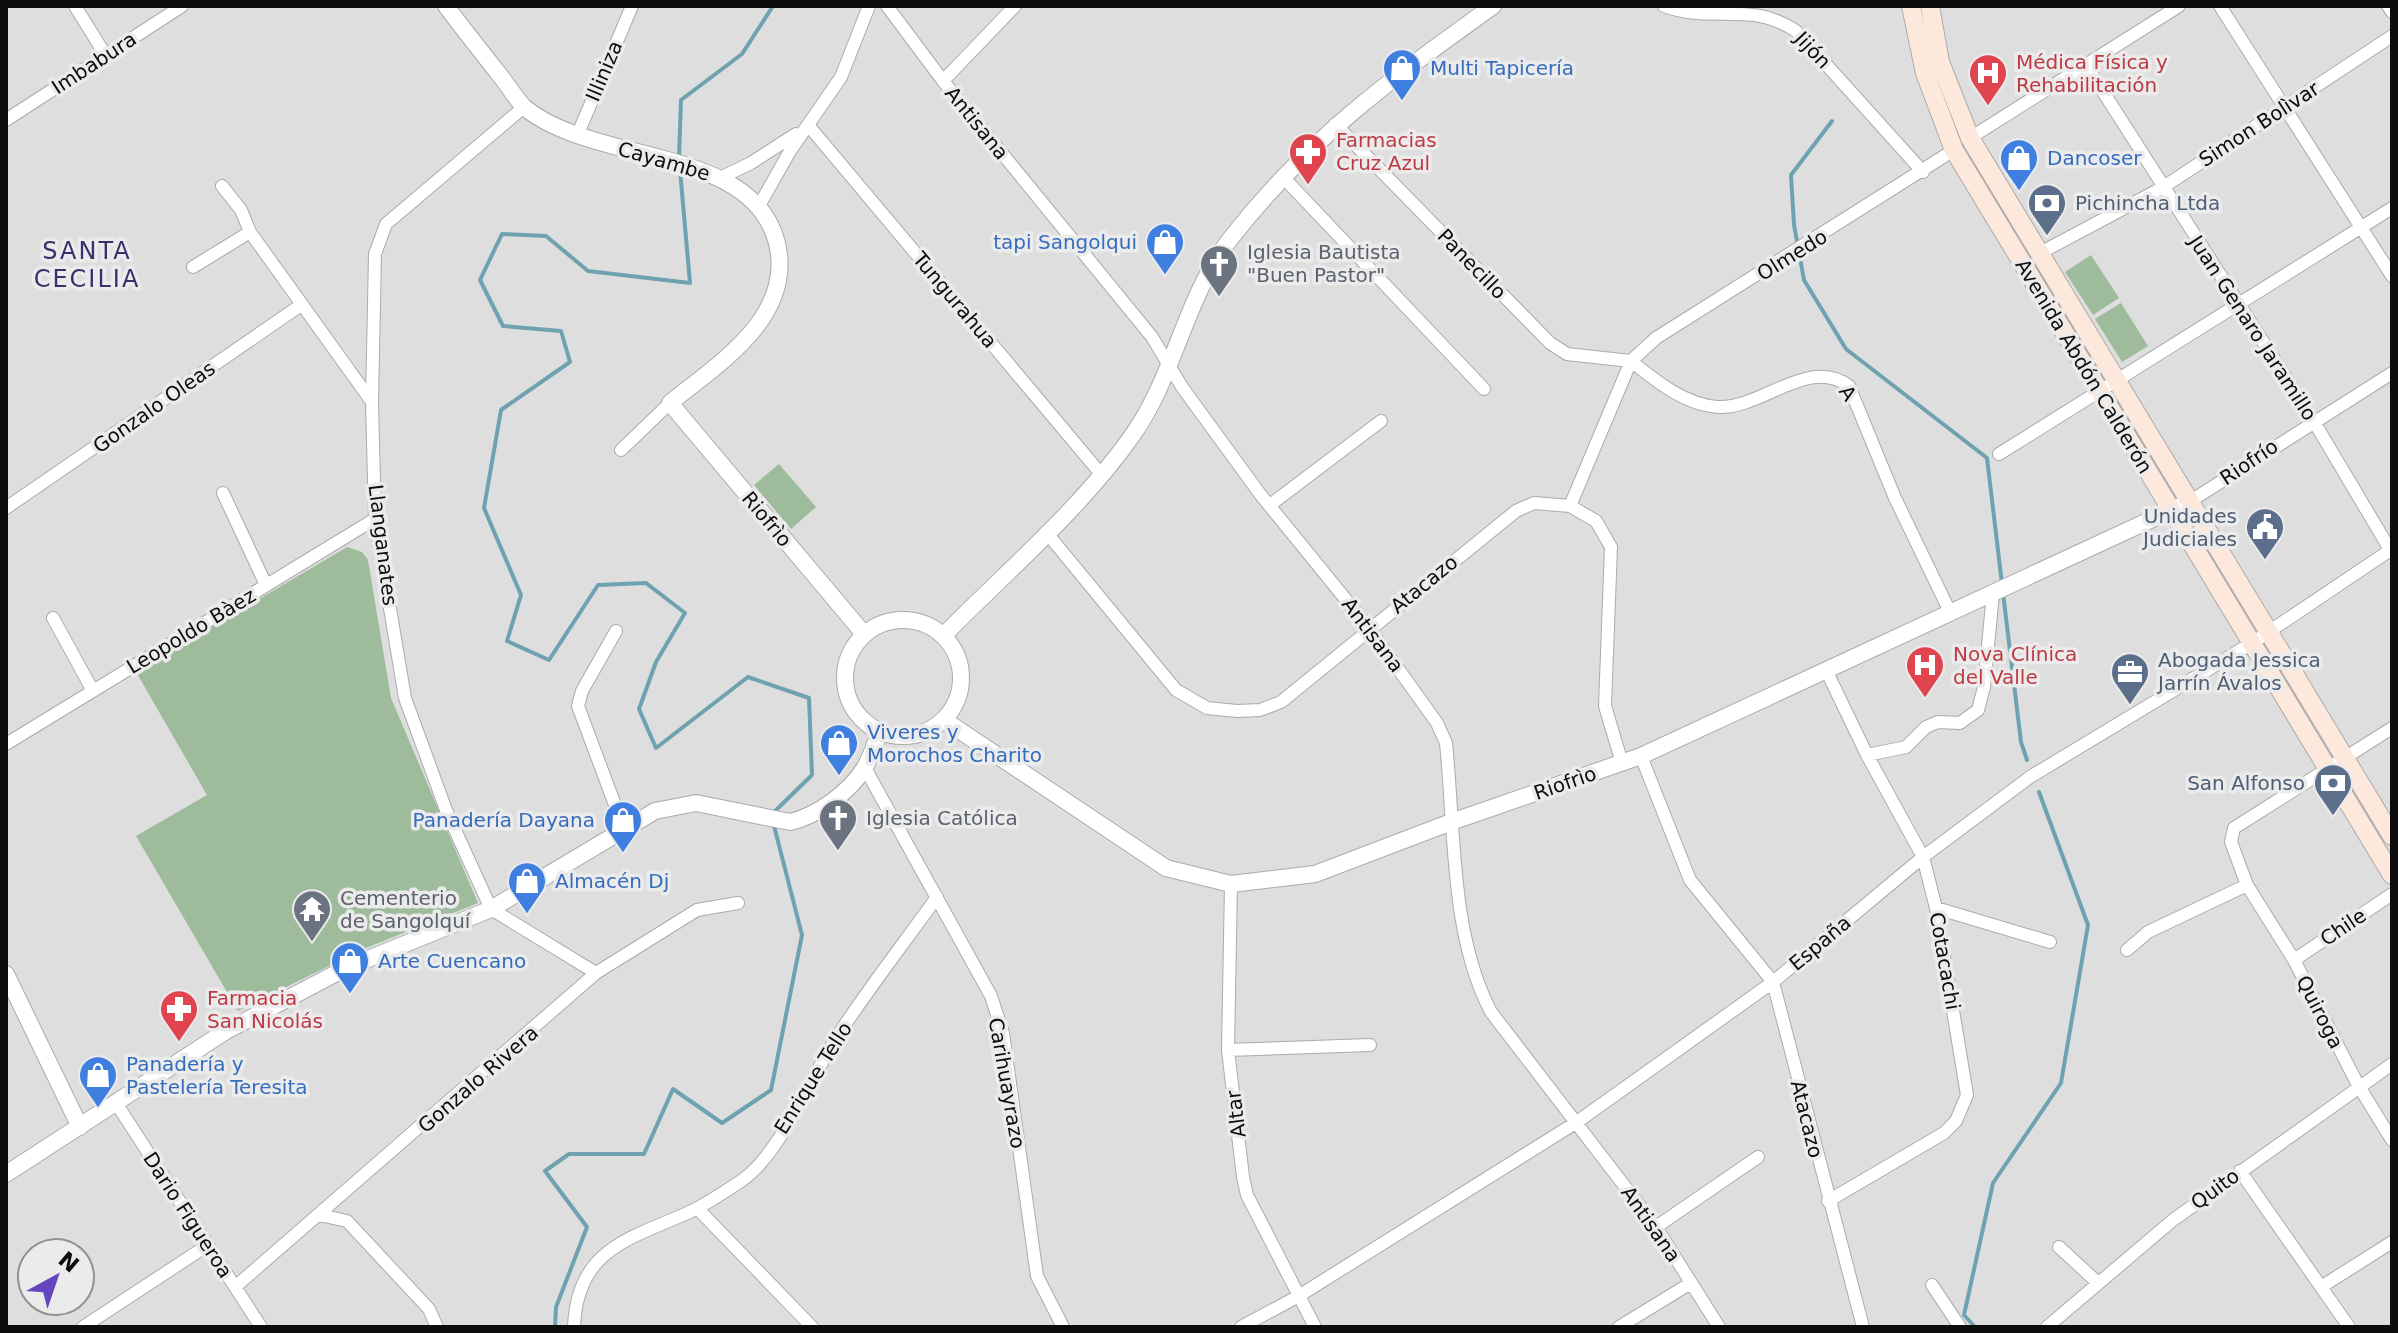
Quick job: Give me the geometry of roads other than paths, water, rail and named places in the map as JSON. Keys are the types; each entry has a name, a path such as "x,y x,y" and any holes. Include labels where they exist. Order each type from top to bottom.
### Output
{"main road":[{"name":"Avenida Abdón Calderón","path":"1911,6 1925,73 1954,150 2392,875"},
{"name":"Avenida Abdón Calderón","path":"1930,6 1940,62 1970,138 2392,836"}],"street":[{"path":"75,6 106,56"},
{"name":"Imbabura","path":"6,120 182,6"},
{"name":"Cayambe","path":"446,6 524,107 577,136 713,175 760,204"},
{"name":"Illiniza","path":"577,136 632,6"},
{"path":"621,450 670,403 743,343 778,293 781,265 776,237 760,204 841,77 869,6"},
{"name":"Antisana","path":"887,6 943,81 1152,337 1270,505 1369,628 1443,734 1464,936 1471,969 1491,1012 1656,1227 1719,1327"},
{"path":"943,81 1015,6"},
{"name":"Jijón","path":"1664,6 1681,12 1738,10 1765,13 1796,31 1923,172"},
{"path":"1970,138 2179,6"},
{"path":"2220,6 2392,276"},
{"path":"2388,6 2392,12"},
{"path":"943,636 1101,474 1134,432 1157,393 1219,256 1282,176 1335,124 1488,7"},
{"name":"Simon Bolìvar","path":"2040,253 2162,188 2392,36"},
{"name":"Juan Genaro Jaramillo","path":"2086,65 2162,188 2239,302 2391,551"},
{"name":"Llanganates","path":"491,909 446,810 405,698 375,519 372,402 375,254 379,235 386,224 524,107"},
{"name":"Panecillo","path":"1335,124 1550,343 1567,354 1631,361"},
{"path":"713,175 781,146 808,125"},
{"name":"Tungurahua","path":"808,125 1101,474"},
{"name":"Olmedo","path":"1631,361 1656,338 1823,236 1954,150"},
{"path":"1282,176 1484,389"},
{"path":"222,186 241,210 250,232 372,402"},
{"path":"1999,454 2098,389 2392,208"},
{"path":"193,267 250,232"},
{"name":"Gonzalo Oleas","path":"6,508 301,305"},
{"path":"1622,763 1605,706 1611,547 1596,521 1570,506 1631,361"},
{"name":"A","path":"1631,361 1684,397 1719,407 1735,406 1819,375 1849,386 1895,498 1951,614"},
{"name":"Riofrío","path":"2189,502 2313,420 2392,373"},
{"name":"Riofrìo","path":"670,403 864,634"},
{"path":"1270,505 1381,421"},
{"path":"223,493 266,585"},
{"name":"Riofrìo","path":"944,720 1166,868 1231,884 1315,874 1454,821 1641,756 2189,502"},
{"name":"Atacazo","path":"1046,532 1176,690 1207,708 1260,710 1281,702 1516,511 1534,503 1570,506"},
{"name":"Leopoldo Bàez","path":"6,744 375,519"},
{"name":"España","path":"1241,1327 1297,1297 1577,1122 1773,982 1923,857 2030,777 2252,643 2391,551"},
{"path":"1867,755 1906,747 1926,727 1938,722 1960,723 1978,710 1994,593"},
{"path":"53,618 93,691"},
{"path":"895,620 921,623 943,636 961,668 958,696 944,720 914,736 880,732 854,710 846,687 847,662 864,634 895,620"},
{"path":"616,631 582,691 578,706 624,829"},
{"name":"Cotacachi","path":"1826,670 1867,755 1923,857 1936,908 1966,1082 1963,1108 1944,1133 1828,1201"},
{"name":"Quiroga","path":"2392,728 2234,828 2231,842 2247,885 2294,960 2358,1085 2392,1140"},
{"path":"6,1174 226,1031 346,968 491,909 655,811 696,803 790,822 822,809 865,768 880,732"},
{"name":"Atacazo","path":"1641,756 1690,880 1773,982 1863,1327"},
{"name":"Carihuayrazo","path":"865,768 975,963 1003,1033 1037,1276 1063,1327"},
{"name":"Altar","path":"1231,884 1228,1050 1247,1195 1315,1327"},
{"path":"2127,950 2148,932 2247,885"},
{"name":"Chile","path":"2294,960 2392,894"},
{"name":"Enrique Tello","path":"574,1327 584,1281 604,1253 623,1239 697,1208 743,1180 785,1128 837,1037 937,897"},
{"name":"Gonzalo Rivera","path":"235,1287 596,973 697,910 738,903"},
{"path":"1936,908 2050,942"},
{"path":"491,909 596,973"},
{"path":"6,974 80,1127"},
{"path":"1228,1050 1370,1045"},
{"name":"Quito","path":"2047,1327 2173,1220 2358,1085 2392,1064"},
{"name":"Dario Figueroa","path":"116,1103 261,1327"},
{"path":"1656,1227 1758,1157"},
{"path":"2240,1171 2349,1327"},
{"path":"697,1208 812,1327"},
{"path":"320,1215 347,1221 429,1309 437,1327"},
{"path":"2321,1287 2392,1242"},
{"path":"83,1327 208,1245"},
{"path":"2059,1247 2098,1283"},
{"path":"1619,1327 1691,1283"},
{"path":"1932,1285 1960,1327"}],"waterway":[{"path":"679,158 681,100 742,54 773,6"},
{"path":"1832,121 1791,175 1794,225 1804,280 1846,349 1987,458 2002,584"},
{"path":"680,170 690,283 588,271 546,236 502,234 480,280 503,326 561,331 570,362 501,410 484,508 521,595 507,641 549,660 598,585 646,583 685,613 656,662 639,709 656,748 748,677 809,698 812,775 772,814"},
{"path":"2003,593 2021,742 2027,760"},
{"path":"1975,1327 1964,1315 1993,1183 2061,1083 2088,925 2039,792"},
{"path":"555,1327 556,1307 587,1227 545,1171 569,1154 644,1154 673,1089 722,1123 771,1090 802,935 773,822"}],"place":[{"name":"Multi Tapicería","path":"1402,102"},
{"name":"Médica Física y Rehabilitación","path":"1988,107"},
{"name":"Farmacias Cruz Azul","path":"1308,186"},
{"name":"Dancoser","path":"2019,192"},
{"name":"Pichincha Ltda","path":"2047,237"},
{"name":"tapi Sangolqui","path":"1165,276"},
{"name":"Iglesia Bautista \"Buen Pastor\"","path":"1219,298"},
{"name":"Unidades Judiciales","path":"2265,561"},
{"name":"Nova Clínica del Valle","path":"1925,699"},
{"name":"Abogada Jessica Jarrín Ávalos","path":"2130,706"},
{"name":"Viveres y Morochos Charito","path":"839,777"},
{"name":"San Alfonso","path":"2333,817"},
{"name":"Iglesia Católica","path":"838,852"},
{"name":"Panadería Dayana","path":"623,854"},
{"name":"Almacén Dj","path":"527,915"},
{"name":"Cementerio de Sangolquí","path":"312,943"},
{"name":"Arte Cuencano","path":"350,995"},
{"name":"Farmacia San Nicolás","path":"179,1043"},
{"name":"Panadería y Pastelería Teresita","path":"98,1109"}],"district":[{"name":"SANTA CECILIA","path":"87,265"}]}
